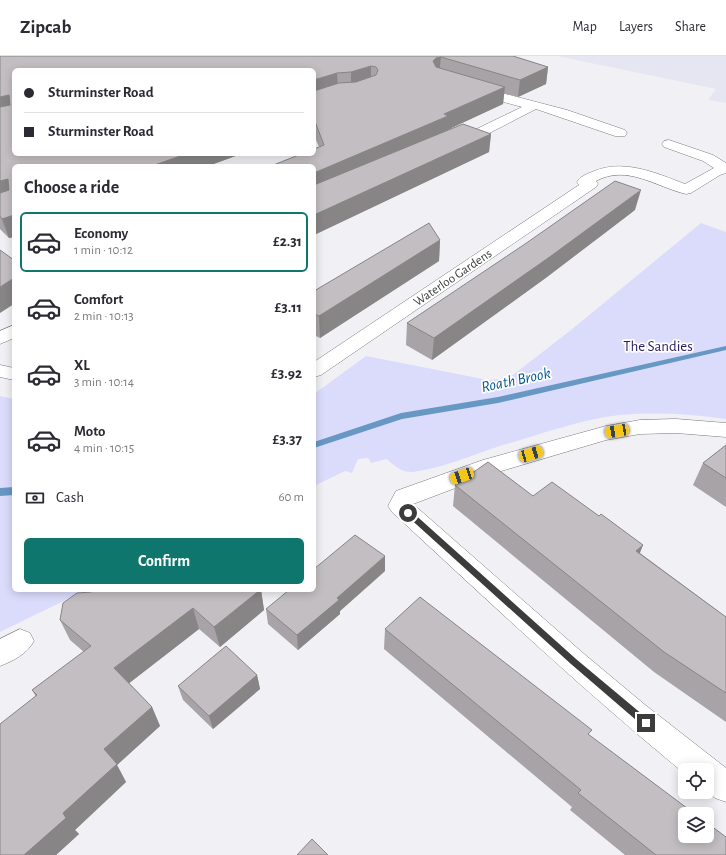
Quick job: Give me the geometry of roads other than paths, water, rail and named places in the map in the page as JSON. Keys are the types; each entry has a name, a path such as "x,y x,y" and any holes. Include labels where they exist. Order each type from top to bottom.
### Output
{"street":[{"path":"461,85 512,101 535,105 563,113 620,133"},
{"path":"459,137 535,105"},
{"path":"669,144 708,158 725,168"},
{"name":"Waterloo Gardens","path":"316,370 602,172 622,171 648,176 686,190 715,172 725,168"},
{"path":"0,338 12,331"},
{"path":"0,371 12,374"},
{"path":"695,763 634,714 400,506 404,497 492,466 606,433 640,427 676,426 726,430"},
{"path":"714,778 726,787"}],"waterway":[{"name":"Roath Brook","path":"316,444 401,416 498,400 726,348"},
{"name":"Roath Brook","path":"0,492 12,491"}],"park label":[{"name":"The Sandies","path":"658,346"}]}
